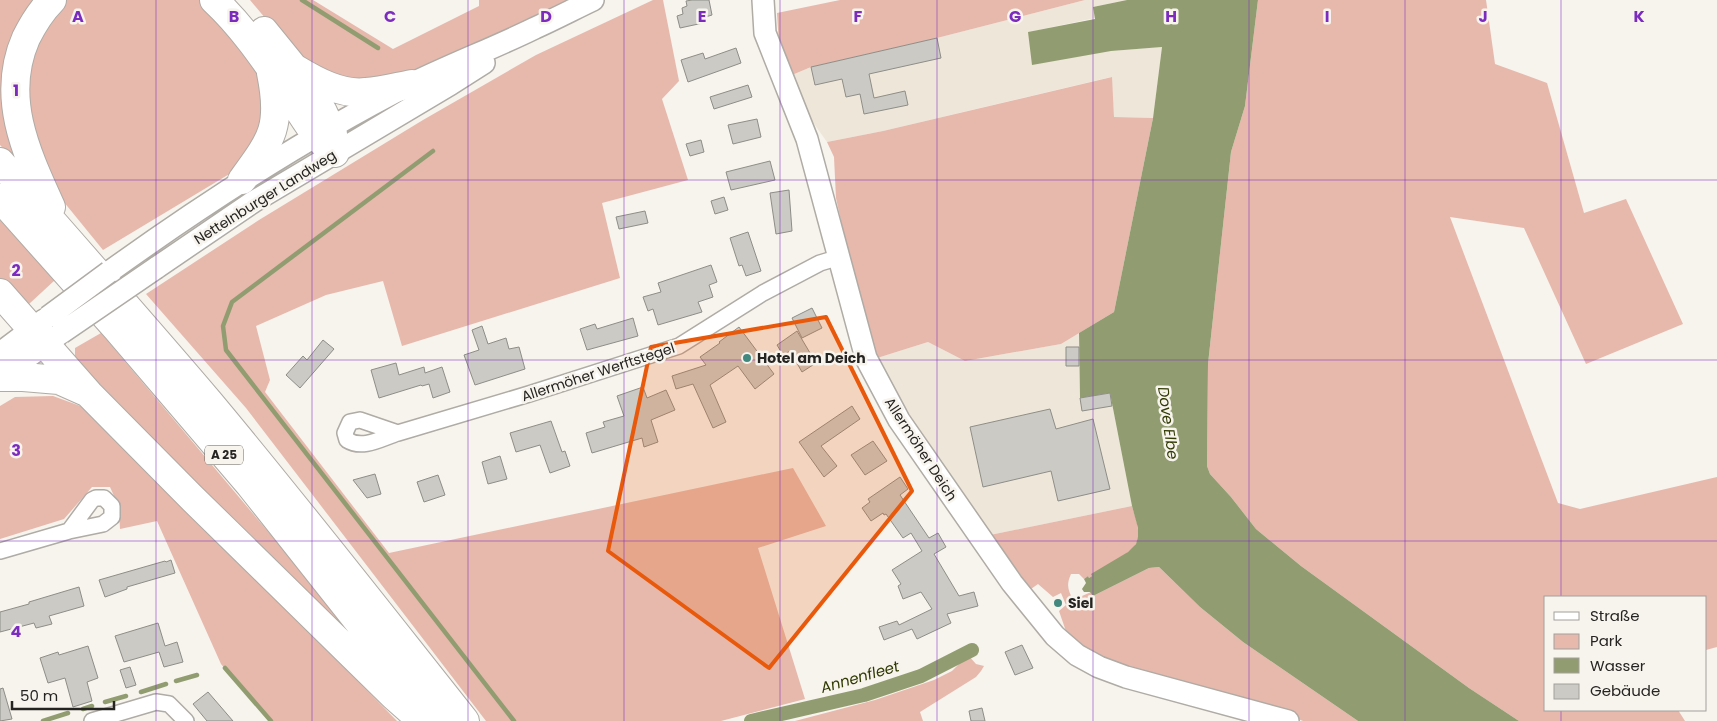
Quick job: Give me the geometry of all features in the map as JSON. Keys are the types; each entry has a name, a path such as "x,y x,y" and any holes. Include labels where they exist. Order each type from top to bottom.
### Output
{"highway":[{"path":"52,0 34,22 23,42 15,63 13,93 14,108 20,134 61,232"},
{"path":"214,0 252,42 283,68 324,84 364,93 412,84"},
{"path":"235,0 251,16 283,68 304,118 328,139"},
{"path":"242,180 266,148 276,119 274,88 283,68"},
{"name":"A 25","path":"0,162 146,329 266,471 465,721"},
{"name":"A 25","path":"0,198 116,328 243,478 438,721"},
{"path":"0,293 46,331 89,394 191,497 394,696 422,721"},
{"path":"0,377 59,380 89,394"}],"street":[{"name":"Nettelnburger Landweg","path":"0,353 46,331 156,268 253,202 328,139 412,84 593,0"},
{"name":"Allermöher Deich","path":"763,0 765,33 807,139 866,358 899,420 1012,583 1055,636 1077,655 1112,673 1288,721"},
{"name":"Nettelnburger Landweg","path":"0,377 46,331 140,250 242,180 451,84 536,28"},
{"name":"Allermöher Werftstegel","path":"398,433 679,346 763,293 820,263 840,257"},
{"path":"0,551 69,531"},
{"path":"92,721 156,702 169,704 186,721"}],"highlighted area":[{"path":"826,317 912,491 769,668 608,551 651,347"}],"shaded area":[{"path":"1085,0 1127,0 1093,7 1095,18 1029,32 1111,51 1162,47 1153,118 1114,117 1111,77 883,131 827,142 810,118 792,75 811,67 937,38"},
{"path":"1079,333 1080,398 1110,393 1132,506 990,535 905,416 874,359 928,342 965,361 1061,344"}],"green space":[{"path":"0,0 42,0 27,19 27,174 0,145"},
{"path":"62,0 202,0 259,58 269,115 246,164 103,250 59,196 26,132 29,45"},
{"path":"250,0 313,0 393,49 479,6 479,0 574,0 413,70 385,80 355,84 303,63"},
{"path":"653,0 663,0 679,81 662,99 688,180 602,203 620,278 402,346 383,281 326,295 256,326 270,380 265,392 389,553 793,468 826,526 758,548 805,699 721,721 486,721 246,408 146,294 259,220 423,120 536,55"},
{"path":"840,0 1085,0 937,38 811,67 792,75 779,45 777,13"},
{"path":"1258,0 1486,0 1495,64 1547,83 1584,213 1626,199 1683,324 1586,364 1524,228 1450,217 1558,503 1580,509 1717,477 1717,647 1707,650 1707,596 1544,596 1544,711 1679,711 1685,721 1519,721 1469,688 1301,566 1256,529 1210,474 1207,466 1208,364 1231,152 1245,106"},
{"path":"1112,77 1114,117 1153,118 1114,312 1061,344 965,361 928,342 874,359 860,308 836,198 834,157 827,142 883,131"},
{"path":"0,220 55,280 29,304 13,295 0,279"},
{"path":"101,333 387,673 75,364 75,348"},
{"path":"53,396 83,407 183,503 397,721 269,721 221,664 157,521 120,529 119,507 110,487 92,487 64,519 0,539 0,406 15,397"},
{"path":"1132,506 1138,530 1136,544 1122,557 1089,578 1088,576 1084,579 1079,574 1071,574 1068,587 1073,600 1091,592 1093,596 1149,568 1159,567 1200,607 1243,642 1358,721 1303,721 1101,657 1069,640 1059,611 1066,605 1061,593 1053,597 1038,584 1031,589 1024,584 990,535"},
{"path":"968,655 976,664 984,666 981,671 976,677 920,712 923,721 795,721 875,700 934,680 952,671"}],"water":[{"name":"Dove Elbe","path":"1127,0 1258,0 1245,106 1231,152 1208,364 1207,466 1210,474 1256,529 1301,566 1469,688 1519,721 1358,721 1243,642 1200,607 1159,567 1149,568 1093,596 1090,592 1084,592 1082,589 1086,583 1084,579 1088,576 1089,578 1092,576 1091,574 1128,552 1136,544 1138,537 1138,528 1110,393 1080,398 1079,333 1114,312 1153,118 1162,47 1111,51 1032,65 1028,32 1095,19 1093,7"}],"building":[{"path":"709,0 712,15 702,18 703,23 680,28 677,16 683,14 682,8 687,6 686,1"},
{"path":"937,38 941,58 869,74 874,98 905,91 908,105 864,114 860,94 846,97 842,79 815,85 811,67"},
{"path":"736,48 741,63 688,82 681,60 703,53 705,59"},
{"path":"748,85 752,97 714,109 710,97"},
{"path":"757,119 761,137 733,144 728,125"},
{"path":"701,140 704,152 690,156 686,144"},
{"path":"770,161 775,180 731,190 726,172"},
{"path":"789,190 792,231 776,234 770,193"},
{"path":"724,197 728,210 715,214 711,201"},
{"path":"645,211 648,223 619,229 616,217"},
{"path":"748,232 761,271 746,276 742,265 739,266 730,238"},
{"path":"711,265 717,282 709,285 713,297 698,302 702,312 658,325 653,309 648,311 643,297 661,292 658,283"},
{"path":"812,308 822,328 802,338 792,318"},
{"path":"633,318 638,336 587,350 580,329 595,324 597,329"},
{"path":"482,326 488,344 506,338 509,349 519,347 525,369 475,385 464,355 479,350 472,330"},
{"path":"739,327 774,374 755,389 738,366 710,385 726,422 713,428 693,384 676,389 672,376 706,365 700,357"},
{"path":"797,331 816,363 802,372 790,351 783,355 777,345"},
{"path":"323,340 334,349 300,388 286,375 303,356 307,360"},
{"path":"1066,347 1079,347 1079,366 1066,366"},
{"path":"396,363 399,375 424,367 425,373 442,367 450,392 433,398 429,384 379,398 371,370"},
{"path":"643,387 647,398 666,390 675,410 651,420 658,442 644,447 642,438 592,453 586,433 605,427 603,422 624,416 617,396"},
{"path":"1110,393 1112,406 1082,411 1080,398"},
{"path":"852,406 860,419 821,446 837,466 824,477 799,442"},
{"path":"1050,409 1056,429 1093,419 1110,489 1058,501 1051,471 983,487 970,427"},
{"path":"551,421 562,452 565,451 570,466 550,473 540,445 516,452 510,433"},
{"path":"873,441 887,461 865,475 851,455"},
{"path":"500,456 507,479 488,484 482,462"},
{"path":"375,474 381,494 367,498 353,480"},
{"path":"438,475 445,495 424,502 417,482"},
{"path":"900,477 908,489 900,495 929,538 938,533 946,547 934,554 959,596 974,592 978,606 947,614 951,623 917,639 912,629 884,640 879,627 897,621 899,625 932,609 921,592 903,599 898,586 901,584 892,570 922,551 911,533 903,538 886,514 884,515 883,513 871,521 862,508 870,502 868,499"},
{"path":"171,560 175,573 127,587 127,589 105,597 99,580"},
{"path":"79,587 84,606 49,616 52,624 36,628 34,623 0,632 0,612"},
{"path":"158,623 165,646 177,642 183,662 164,667 159,652 124,662 115,636"},
{"path":"1022,645 1033,668 1015,675 1005,652"},
{"path":"88,646 98,678 87,682 92,701 73,707 65,678 48,683 40,658 58,652 59,655"},
{"path":"130,667 136,685 126,688 120,670"},
{"path":"3,688 12,719 0,721 0,689"},
{"path":"208,692 233,721 207,721 193,704"},
{"path":"982,708 985,721 971,721 969,711"}],"waterway":[{"path":"302,0 378,48"},
{"path":"433,151 232,302 223,326 226,350 514,721"},
{"name":"Annenfleet","path":"751,721 864,695 921,676 972,650"},
{"path":"225,668 271,721"},
{"path":"176,681 197,675"},
{"path":"141,692 166,684"},
{"path":"105,702 126,696"},
{"path":"83,709 92,706"},
{"path":"43,721 68,713"}],"place":[{"name":"Hotel am Deich","path":"747,358"},
{"name":"Siel","path":"1058,603"}]}
